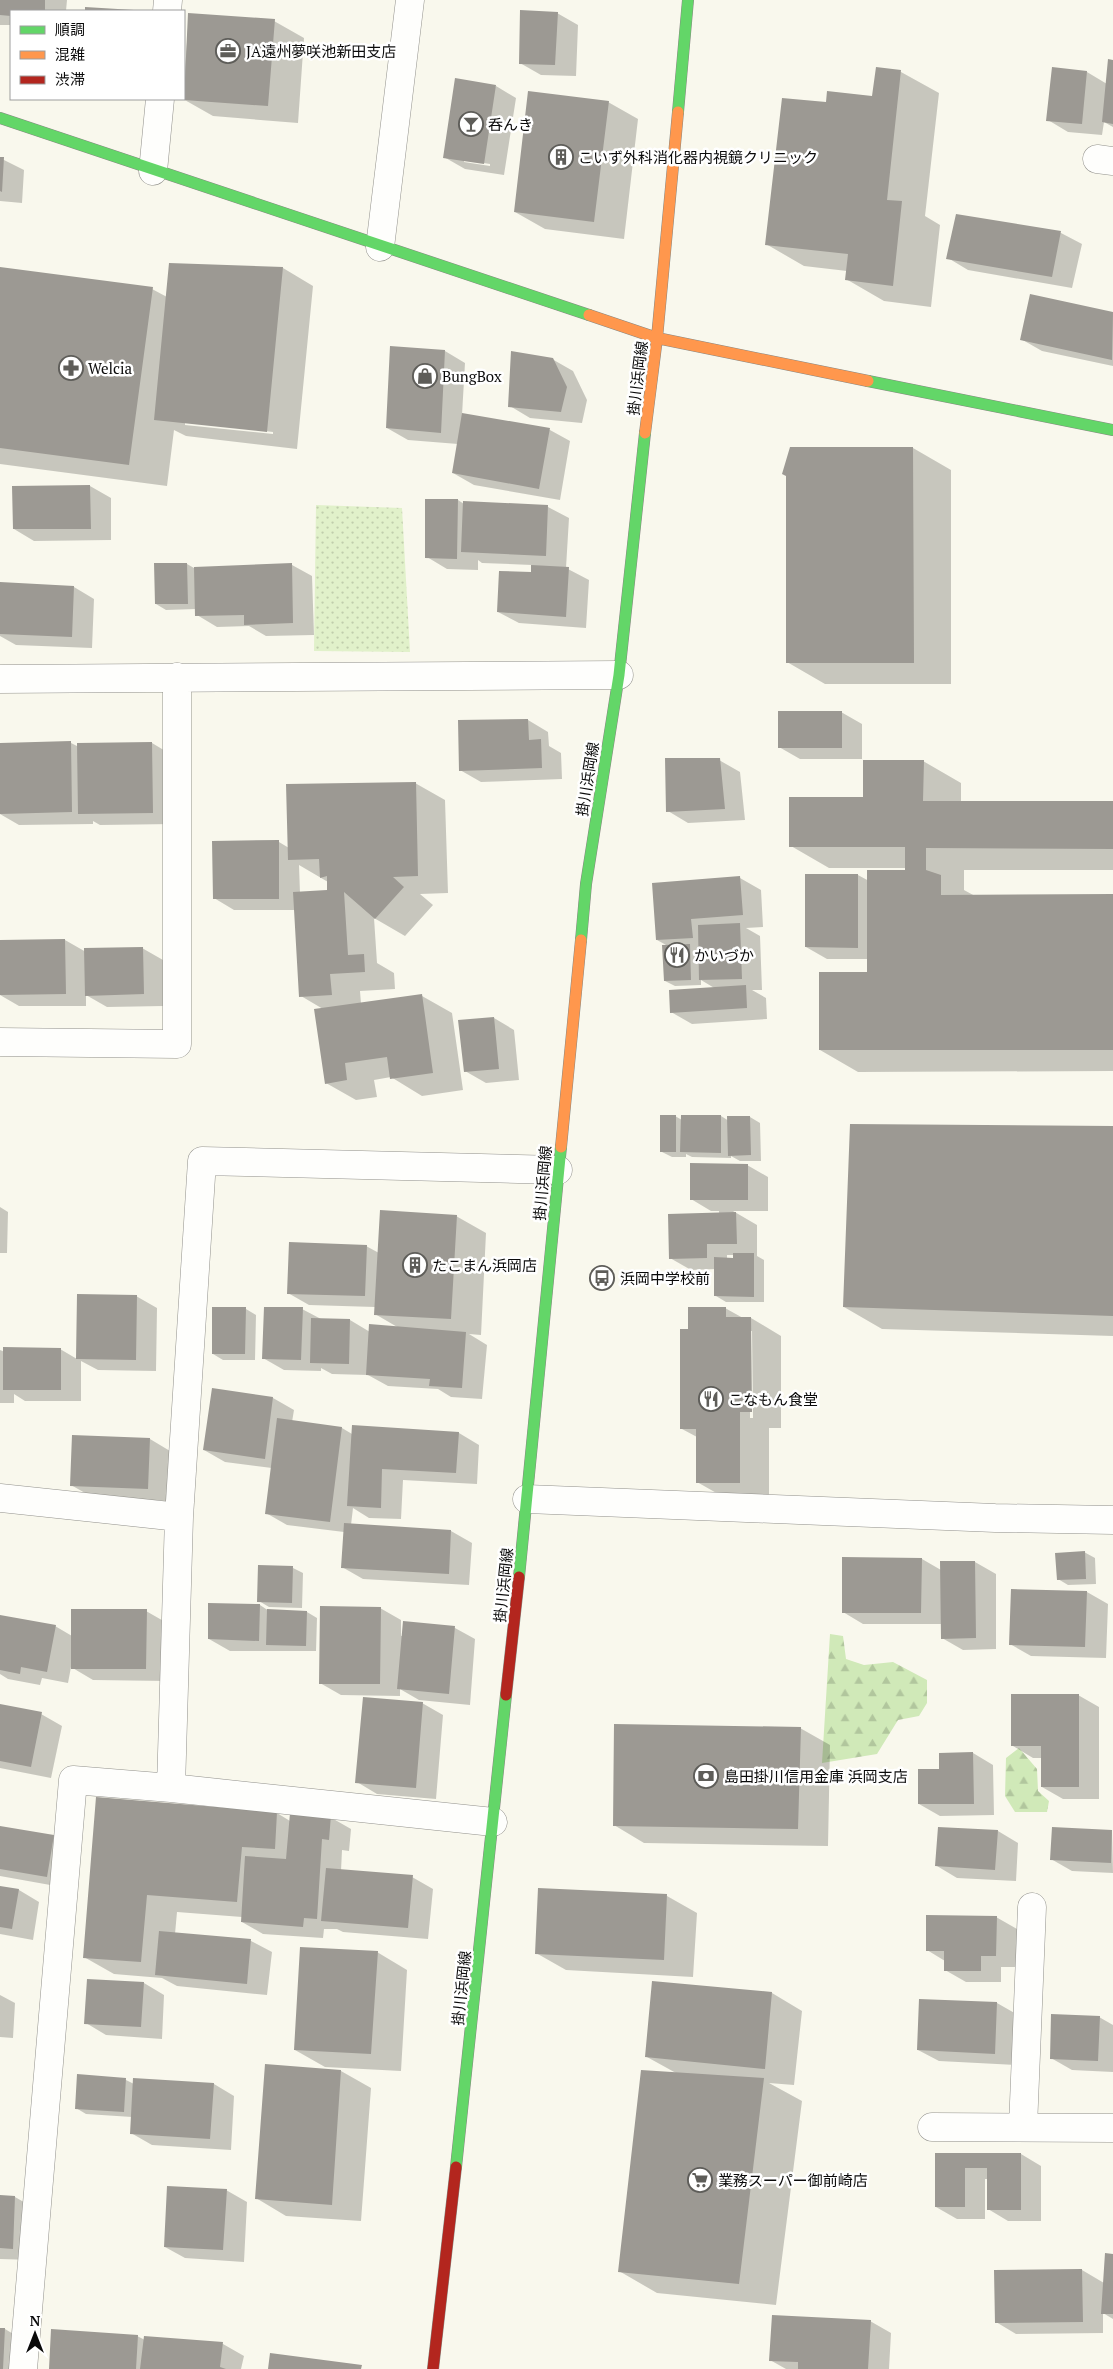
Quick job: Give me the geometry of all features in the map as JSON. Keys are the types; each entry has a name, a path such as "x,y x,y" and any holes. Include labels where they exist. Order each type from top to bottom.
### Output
{"main road":[{"name":"掛川浜岡線","path":"433,2369 527,1498 586,884 619,675 638,485 657,338 688,0"},
{"path":"0,118 153,171 657,338 1113,430"}],"street":[{"path":"380,247 410,0"},
{"path":"153,171 160,100"},
{"path":"0,679 619,675"},
{"path":"0,1042 177,1044 177,678"},
{"path":"170,1788 179,1518 202,1161 558,1170"},
{"path":"0,1498 179,1518"},
{"path":"527,1498 995,1518 1113,1520"},
{"path":"23,2369 73,1780 170,1788 493,1822"},
{"path":"1023,2127 1032,1907"},
{"path":"932,2127 1113,2128"}],"green space":[{"path":"316,505 402,508 410,652 314,651"},
{"path":"830,1634 843,1636 846,1659 864,1665 893,1662 927,1680 927,1703 919,1716 898,1720 877,1754 822,1763"},
{"path":"1019,1748 1037,1769 1038,1791 1049,1801 1047,1812 1015,1812 1005,1796 1006,1758"}],"building":[{"path":"0,0 45,0 45,10 10,10 10,16 0,15"},
{"path":"85,7 134,10 85,10"},
{"path":"520,10 558,12 555,65 519,64"},
{"path":"188,13 275,19 268,106 184,100"},
{"path":"1108,59 1113,60 1113,124 1102,122"},
{"path":"876,67 901,70 887,200 902,201 893,286 845,280 848,254 765,245 782,98 826,102 827,91 872,96"},
{"path":"1052,67 1087,71 1082,124 1046,121"},
{"path":"455,78 496,85 484,164 443,158"},
{"name":"こいず外科消化器内視鏡クリニック","path":"528,91 609,101 594,222 514,212"},
{"path":"0,157 4,157 2,192 0,191"},
{"path":"956,214 1061,231 1052,277 946,259"},
{"path":"169,263 283,267 267,432 154,420"},
{"name":"Welcia","path":"0,267 153,287 129,465 0,448"},
{"path":"1030,294 1113,312 1112,360 1020,340"},
{"path":"390,346 445,350 441,433 386,428"},
{"path":"511,351 553,358 567,387 561,412 508,407"},
{"path":"462,413 550,428 539,489 452,473"},
{"path":"790,447 913,447 914,663 786,663 786,476 782,474"},
{"path":"90,485 91,529 13,529 12,486"},
{"path":"425,499 458,499 457,559 425,558"},
{"path":"463,501 548,505 546,556 461,552"},
{"path":"154,563 187,563 188,604 155,604"},
{"path":"292,563 293,623 244,625 244,615 195,616 194,567"},
{"path":"531,565 569,567 566,617 497,612 499,571 531,572"},
{"path":"0,582 74,586 72,637 0,634"},
{"path":"778,711 842,711 842,748 778,748"},
{"path":"528,719 529,740 541,739 542,768 459,771 458,720"},
{"path":"71,741 72,812 0,814 0,743"},
{"path":"152,742 153,813 78,814 77,743"},
{"path":"665,758 720,758 725,809 666,812"},
{"path":"863,760 924,760 923,801 1113,801 1113,849 926,848 926,870 941,875 941,895 1113,894 1113,1050 819,1050 819,972 867,972 867,870 905,870 905,847 789,847 789,797 863,797"},
{"path":"416,782 418,876 393,877 404,887 375,919 344,892 348,955 364,954 365,972 330,974 332,995 299,997 293,892 327,890 327,876 320,878 319,859 288,860 286,784"},
{"path":"279,840 279,899 213,899 212,841"},
{"path":"805,874 858,874 858,948 805,947"},
{"path":"740,876 743,915 691,919 693,938 656,940 652,883"},
{"path":"740,923 742,979 699,980 698,925"},
{"path":"65,939 66,994 0,995 0,940"},
{"path":"690,944 691,980 664,981 662,945"},
{"path":"143,947 144,994 85,996 84,948"},
{"path":"746,985 747,1008 670,1013 669,990"},
{"path":"422,994 433,1073 390,1079 387,1057 345,1063 347,1080 325,1084 314,1009"},
{"path":"494,1017 499,1069 464,1072 458,1020"},
{"path":"660,1115 676,1115 676,1152 660,1152"},
{"path":"681,1115 721,1115 721,1153 680,1152"},
{"path":"727,1116 750,1116 751,1155 728,1156"},
{"path":"850,1124 1113,1126 1113,1316 843,1307"},
{"path":"690,1163 748,1164 748,1200 690,1200"},
{"name":"たこまん浜岡店","path":"380,1210 457,1215 451,1319 374,1315"},
{"path":"736,1212 737,1244 707,1244 707,1258 669,1259 668,1214"},
{"path":"289,1242 367,1245 365,1296 287,1294"},
{"path":"733,1253 754,1253 754,1297 714,1296 714,1257 733,1258"},
{"path":"77,1294 137,1295 136,1360 76,1359"},
{"path":"212,1307 246,1307 245,1354 212,1354"},
{"path":"264,1307 303,1307 301,1360 262,1359"},
{"path":"688,1307 726,1307 726,1317 751,1317 752,1412 740,1412 740,1483 696,1483 696,1429 680,1429 680,1329 688,1329"},
{"path":"311,1318 350,1319 349,1364 310,1363"},
{"path":"369,1324 466,1332 462,1388 429,1386 430,1379 366,1375"},
{"path":"3,1347 61,1348 61,1390 3,1390"},
{"path":"212,1388 273,1397 265,1459 203,1450"},
{"path":"277,1418 342,1427 330,1522 265,1514"},
{"path":"352,1425 459,1432 456,1473 382,1469 381,1508 347,1506"},
{"path":"72,1435 150,1438 148,1489 70,1486"},
{"path":"344,1523 451,1530 449,1574 341,1568"},
{"path":"1085,1551 1086,1579 1057,1580 1055,1553"},
{"path":"842,1557 922,1558 921,1613 842,1613"},
{"path":"940,1561 975,1561 976,1638 941,1639"},
{"path":"258,1565 293,1566 292,1603 257,1602"},
{"path":"1011,1589 1087,1591 1085,1647 1009,1645"},
{"path":"208,1603 260,1604 259,1641 208,1639"},
{"path":"320,1606 381,1607 380,1684 319,1684"},
{"path":"71,1609 147,1609 146,1669 71,1669"},
{"path":"267,1609 307,1611 306,1646 266,1645"},
{"path":"0,1615 56,1625 47,1672 21,1667 20,1674 0,1670"},
{"path":"403,1621 455,1626 449,1694 397,1689"},
{"path":"1011,1694 1079,1694 1079,1787 1041,1787 1041,1746 1011,1746"},
{"path":"363,1697 423,1702 416,1788 355,1783"},
{"path":"0,1704 42,1712 31,1767 0,1761"},
{"name":"島田掛川信用金庫 浜岡支店","path":"614,1724 801,1727 798,1829 613,1826"},
{"path":"973,1752 974,1804 918,1804 918,1769 939,1769 939,1753"},
{"path":"96,1797 277,1812 275,1849 242,1847 237,1902 147,1895 141,1962 83,1958"},
{"path":"290,1813 331,1815 329,1840 322,1839 317,1919 304,1918 303,1927 241,1922 245,1856 286,1859"},
{"path":"0,1826 54,1835 47,1877 0,1869"},
{"path":"938,1827 998,1830 995,1870 935,1866"},
{"path":"1052,1827 1112,1830 1111,1863 1050,1860"},
{"path":"326,1868 413,1875 408,1928 321,1921"},
{"path":"0,1886 19,1889 12,1929 0,1927"},
{"path":"538,1888 667,1894 664,1960 535,1954"},
{"path":"926,1915 997,1916 996,1956 981,1956 981,1971 944,1971 944,1951 926,1951"},
{"path":"159,1931 251,1939 247,1984 155,1975"},
{"path":"300,1947 378,1951 371,2054 294,2050"},
{"path":"87,1979 144,1982 141,2027 84,2024"},
{"path":"652,1981 772,1992 765,2069 645,2057"},
{"path":"919,1999 997,2002 995,2054 917,2050"},
{"path":"1051,2014 1100,2016 1098,2061 1050,2059"},
{"path":"265,2064 341,2070 332,2205 255,2199"},
{"path":"641,2070 764,2078 739,2284 618,2272"},
{"path":"77,2074 126,2078 124,2112 75,2109"},
{"path":"133,2078 214,2083 210,2139 130,2134"},
{"path":"935,2153 1021,2153 1021,2210 987,2210 987,2168 965,2168 965,2207 935,2207"},
{"path":"167,2186 227,2189 223,2250 164,2247"},
{"path":"0,2195 15,2196 13,2249 0,2248"},
{"path":"1105,2253 1113,2254 1113,2314 1101,2314"},
{"path":"1082,2269 1083,2322 995,2323 994,2270"},
{"path":"772,2315 871,2320 868,2369 798,2369 798,2362 769,2361"},
{"path":"0,2328 5,2328 3,2369 0,2369"},
{"path":"51,2329 138,2335 136,2369 49,2369"},
{"path":"144,2336 223,2342 220,2367 226,2369 140,2369"},
{"path":"270,2353 362,2365 361,2369 268,2369"}],"traffic: fast":[{"path":"678,112 688,0"},
{"path":"0,118 589,315"},
{"path":"868,381 1113,430"},
{"path":"581,940 586,884 619,675 645,433"},
{"path":"519,1577 561,1147"},
{"path":"456,2167 506,1695"}],"traffic: slow":[{"path":"645,433 657,338 678,112"},
{"path":"589,315 657,338 868,381"},
{"path":"561,1147 581,940"}],"traffic: jam":[{"path":"506,1695 519,1577"},
{"path":"433,2369 456,2167"}],"place":[{"name":"JA遠州夢咲池新田支店","path":"228,51"},
{"name":"呑んき","path":"471,124"},
{"name":"こいず外科消化器内視鏡クリニック","path":"561,157"},
{"name":"Welcia","path":"71,368"},
{"name":"BungBox","path":"425,376"},
{"name":"かいづか","path":"677,955"},
{"name":"たこまん浜岡店","path":"415,1265"},
{"name":"浜岡中学校前","path":"602,1278"},
{"name":"こなもん食堂","path":"711,1399"},
{"name":"島田掛川信用金庫 浜岡支店","path":"706,1776"},
{"name":"業務スーパー御前崎店","path":"700,2180"}]}
